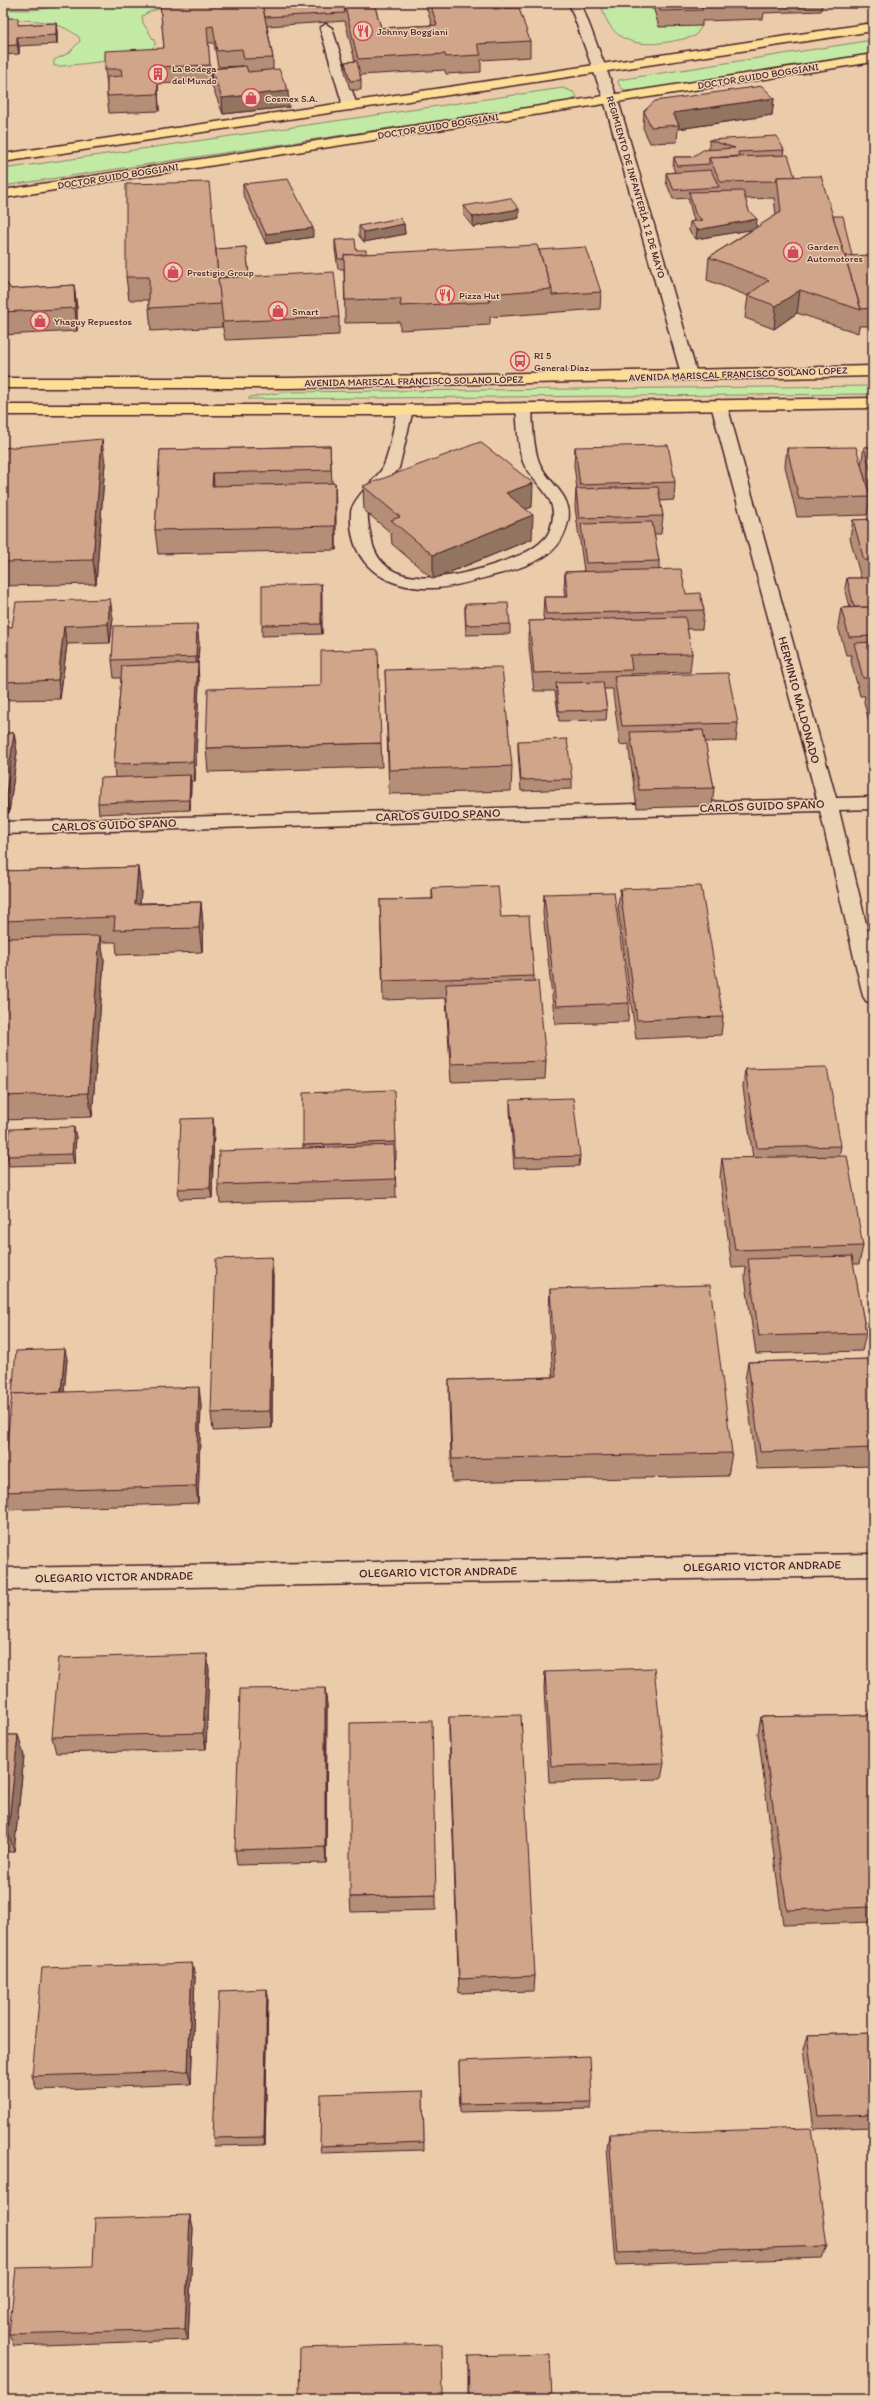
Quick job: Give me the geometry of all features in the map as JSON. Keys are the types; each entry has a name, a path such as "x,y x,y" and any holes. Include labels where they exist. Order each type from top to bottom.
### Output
{"main road":[{"path":"3,158 873,27"},
{"name":"DOCTOR GUIDO BOGGIANI","path":"3,194 873,58"},
{"name":"AVENIDA MARISCAL FRANCISCO SOLANO LÓPEZ","path":"3,383 290,383 873,371"},
{"path":"3,393 236,390 290,383"},
{"path":"3,410 221,408 405,410 873,403"}],"street":[{"name":"REGIMIENTO DE INFANTERÍA 1 2 DE MAYO","path":"575,3 611,100 689,374"},
{"path":"326,28 350,106"},
{"name":"HERMINIO MALDONADO","path":"719,405 828,804 873,996"},
{"path":"405,410 391,468 361,506 359,512 364,547 372,563 399,578 425,584 483,574 508,566 538,554 553,540 561,514 557,496 534,467 524,408"},
{"name":"CARLOS GUIDO SPANO","path":"3,828 873,803"},
{"name":"OLEGARIO VICTOR ANDRADE","path":"3,1578 873,1565"}],"green space":[{"path":"58,3 182,3 151,11 142,16 143,23 155,42 155,45 143,57 54,66 54,60 69,53 80,41 79,37 71,31 53,24 24,20 3,20 3,9 40,9 54,6"},
{"path":"601,3 647,3 651,9 702,26 695,36 680,40 651,44 638,43 625,39 615,32 607,20"},
{"path":"873,40 873,55 634,92 622,89 618,83 619,80 624,79"},
{"path":"563,88 573,92 577,97 570,101 3,186 3,169"},
{"path":"873,386 873,394 248,399 250,397 285,392"}],"building":[{"path":"160,3 262,3 273,58 244,59 242,49 217,51 213,26 207,27 210,65 157,67 158,94 107,96 107,77 122,76 121,69 105,69 105,51 164,48"},
{"path":"262,3 343,3 345,13 265,17"},
{"path":"344,3 374,3 381,28 437,25 430,3 492,3 494,9 519,8 530,41 477,44 481,55 446,57 445,54 358,59"},
{"path":"658,3 765,3 701,5 703,10 660,11"},
{"path":"3,18 18,18 18,25 56,23 56,35 17,37 17,45 3,46"},
{"path":"357,61 361,80 350,81 345,62"},
{"path":"246,66 248,72 279,69 288,91 222,98 211,69"},
{"path":"762,86 774,98 673,113 679,125 651,127 644,111 655,101"},
{"path":"777,136 784,150 738,152 739,156 709,158 709,164 677,166 674,157 692,157 703,150 735,148 709,140"},
{"path":"788,155 795,177 777,177 776,181 721,182 709,158"},
{"path":"711,170 719,187 674,190 666,173"},
{"name":"Garden Automotores","path":"821,176 861,310 800,290 776,306 748,295 769,280 709,257 781,212 777,177"},
{"path":"288,179 313,228 266,234 243,184"},
{"name":"Prestigio Group","path":"209,182 221,304 149,308 149,277 126,277 126,184"},
{"path":"743,191 749,211 757,219 697,230 690,222 702,220 695,213 689,192"},
{"path":"510,198 519,209 473,217 464,206"},
{"path":"833,216 843,216 852,256 845,256"},
{"path":"400,218 404,224 364,232 359,226"},
{"path":"355,239 356,250 366,250 366,254 344,255 344,259 338,259 335,240"},
{"path":"537,245 552,289 488,294 490,302 400,306 401,299 345,300 344,255"},
{"path":"246,247 249,275 218,277 216,249"},
{"path":"586,247 601,292 552,295 552,289 539,250"},
{"path":"873,255 873,308 861,309 845,256"},
{"name":"Smart","path":"334,272 339,317 223,322 218,278"},
{"path":"3,279 11,289 74,285 75,308 3,312"},
{"path":"102,439 93,560 3,562 3,448"},
{"path":"480,442 533,483 506,493 533,515 433,555 391,520 400,517 363,486"},
{"path":"668,445 675,482 580,485 575,447"},
{"path":"330,446 331,470 213,473 212,486 335,483 335,526 155,530 160,450"},
{"path":"856,447 870,497 799,499 787,448"},
{"path":"864,447 873,447 873,478"},
{"path":"658,487 663,516 579,518 576,489"},
{"path":"873,519 873,560 864,560 853,520"},
{"path":"652,522 659,561 586,563 581,524"},
{"path":"681,569 686,594 700,593 704,610 546,614 544,597 568,597 565,572"},
{"path":"847,578 873,578 873,607 854,607"},
{"path":"321,584 321,624 262,625 262,586"},
{"path":"110,599 108,624 64,626 58,680 3,682 3,627 12,627 16,602"},
{"path":"508,603 510,624 466,625 465,604"},
{"path":"873,607 873,636 849,637 841,608"},
{"path":"685,617 692,654 630,655 632,670 534,673 529,621"},
{"path":"197,624 196,657 112,660 114,626"},
{"path":"873,642 873,678 863,678 854,643"},
{"path":"378,649 381,743 206,748 208,689 321,686 321,651"},
{"path":"198,663 193,762 114,764 122,666"},
{"path":"502,667 512,766 389,770 385,670"},
{"path":"728,673 738,723 622,726 614,676"},
{"path":"603,682 607,710 559,711 556,683"},
{"path":"867,684 873,684 873,706"},
{"path":"703,730 714,788 639,790 630,732"},
{"path":"3,733 14,733 6,795 3,795"},
{"path":"567,739 572,779 521,780 518,741"},
{"path":"190,775 189,800 98,803 100,778"},
{"path":"138,867 135,904 201,902 199,928 114,930 115,917 3,921 3,871"},
{"path":"498,886 501,917 529,916 534,976 383,981 380,900 433,899 432,888"},
{"path":"701,886 723,1017 637,1020 620,889"},
{"path":"614,892 629,1003 556,1006 544,894"},
{"path":"100,936 88,1093 3,1096 3,938"},
{"path":"538,981 546,1061 451,1064 446,984"},
{"path":"827,1067 841,1146 757,1148 745,1069"},
{"path":"394,1090 396,1142 303,1145 303,1093"},
{"path":"573,1098 580,1156 515,1158 510,1100"},
{"path":"213,1118 210,1188 178,1189 181,1119"},
{"path":"74,1127 72,1154 7,1156 10,1129"},
{"path":"394,1145 395,1179 218,1185 219,1151"},
{"path":"847,1156 863,1246 735,1250 722,1158"},
{"path":"852,1256 866,1333 759,1336 748,1259"},
{"path":"272,1257 270,1411 211,1413 216,1259"},
{"path":"710,1285 732,1453 452,1459 449,1380 556,1377 550,1289"},
{"path":"65,1349 61,1392 12,1394 16,1351"},
{"path":"873,1359 873,1448 760,1452 748,1362"},
{"path":"199,1387 196,1486 3,1492 12,1394"},
{"path":"207,1654 203,1733 52,1737 59,1658"},
{"path":"654,1668 664,1763 551,1766 545,1672"},
{"path":"325,1688 325,1847 235,1850 240,1689"},
{"path":"521,1715 535,1976 459,1979 449,1717"},
{"path":"873,1715 873,1907 787,1910 761,1717"},
{"path":"432,1721 436,1895 350,1897 350,1723"},
{"path":"3,1735 18,1735 8,1832 3,1832"},
{"path":"192,1963 188,2071 32,2076 42,1968"},
{"path":"267,1989 264,2137 213,2138 219,1991"},
{"path":"873,2033 873,2114 818,2116 807,2035"},
{"path":"590,2056 592,2102 460,2104 459,2061"},
{"path":"423,2091 424,2142 320,2146 321,2094"},
{"path":"811,2128 827,2246 618,2253 609,2134"},
{"path":"190,2215 185,2329 9,2334 16,2268 93,2266 95,2218"},
{"path":"442,2344 443,2399 299,2399 300,2348"},
{"path":"550,2354 552,2399 469,2399 468,2356"}],"place":[{"name":"Johnny Boggiani","path":"363,31"},
{"name":"La Bodega del Mundo","path":"158,74"},
{"name":"Cosmex S.A.","path":"251,98"},
{"name":"Garden Automotores","path":"793,252"},
{"name":"Prestigio Group","path":"173,272"},
{"name":"Pizza Hut","path":"445,295"},
{"name":"Smart","path":"278,311"},
{"name":"Yhaguy Repuestos","path":"40,321"},
{"name":"RI 5 General Díaz","path":"520,361"}]}
